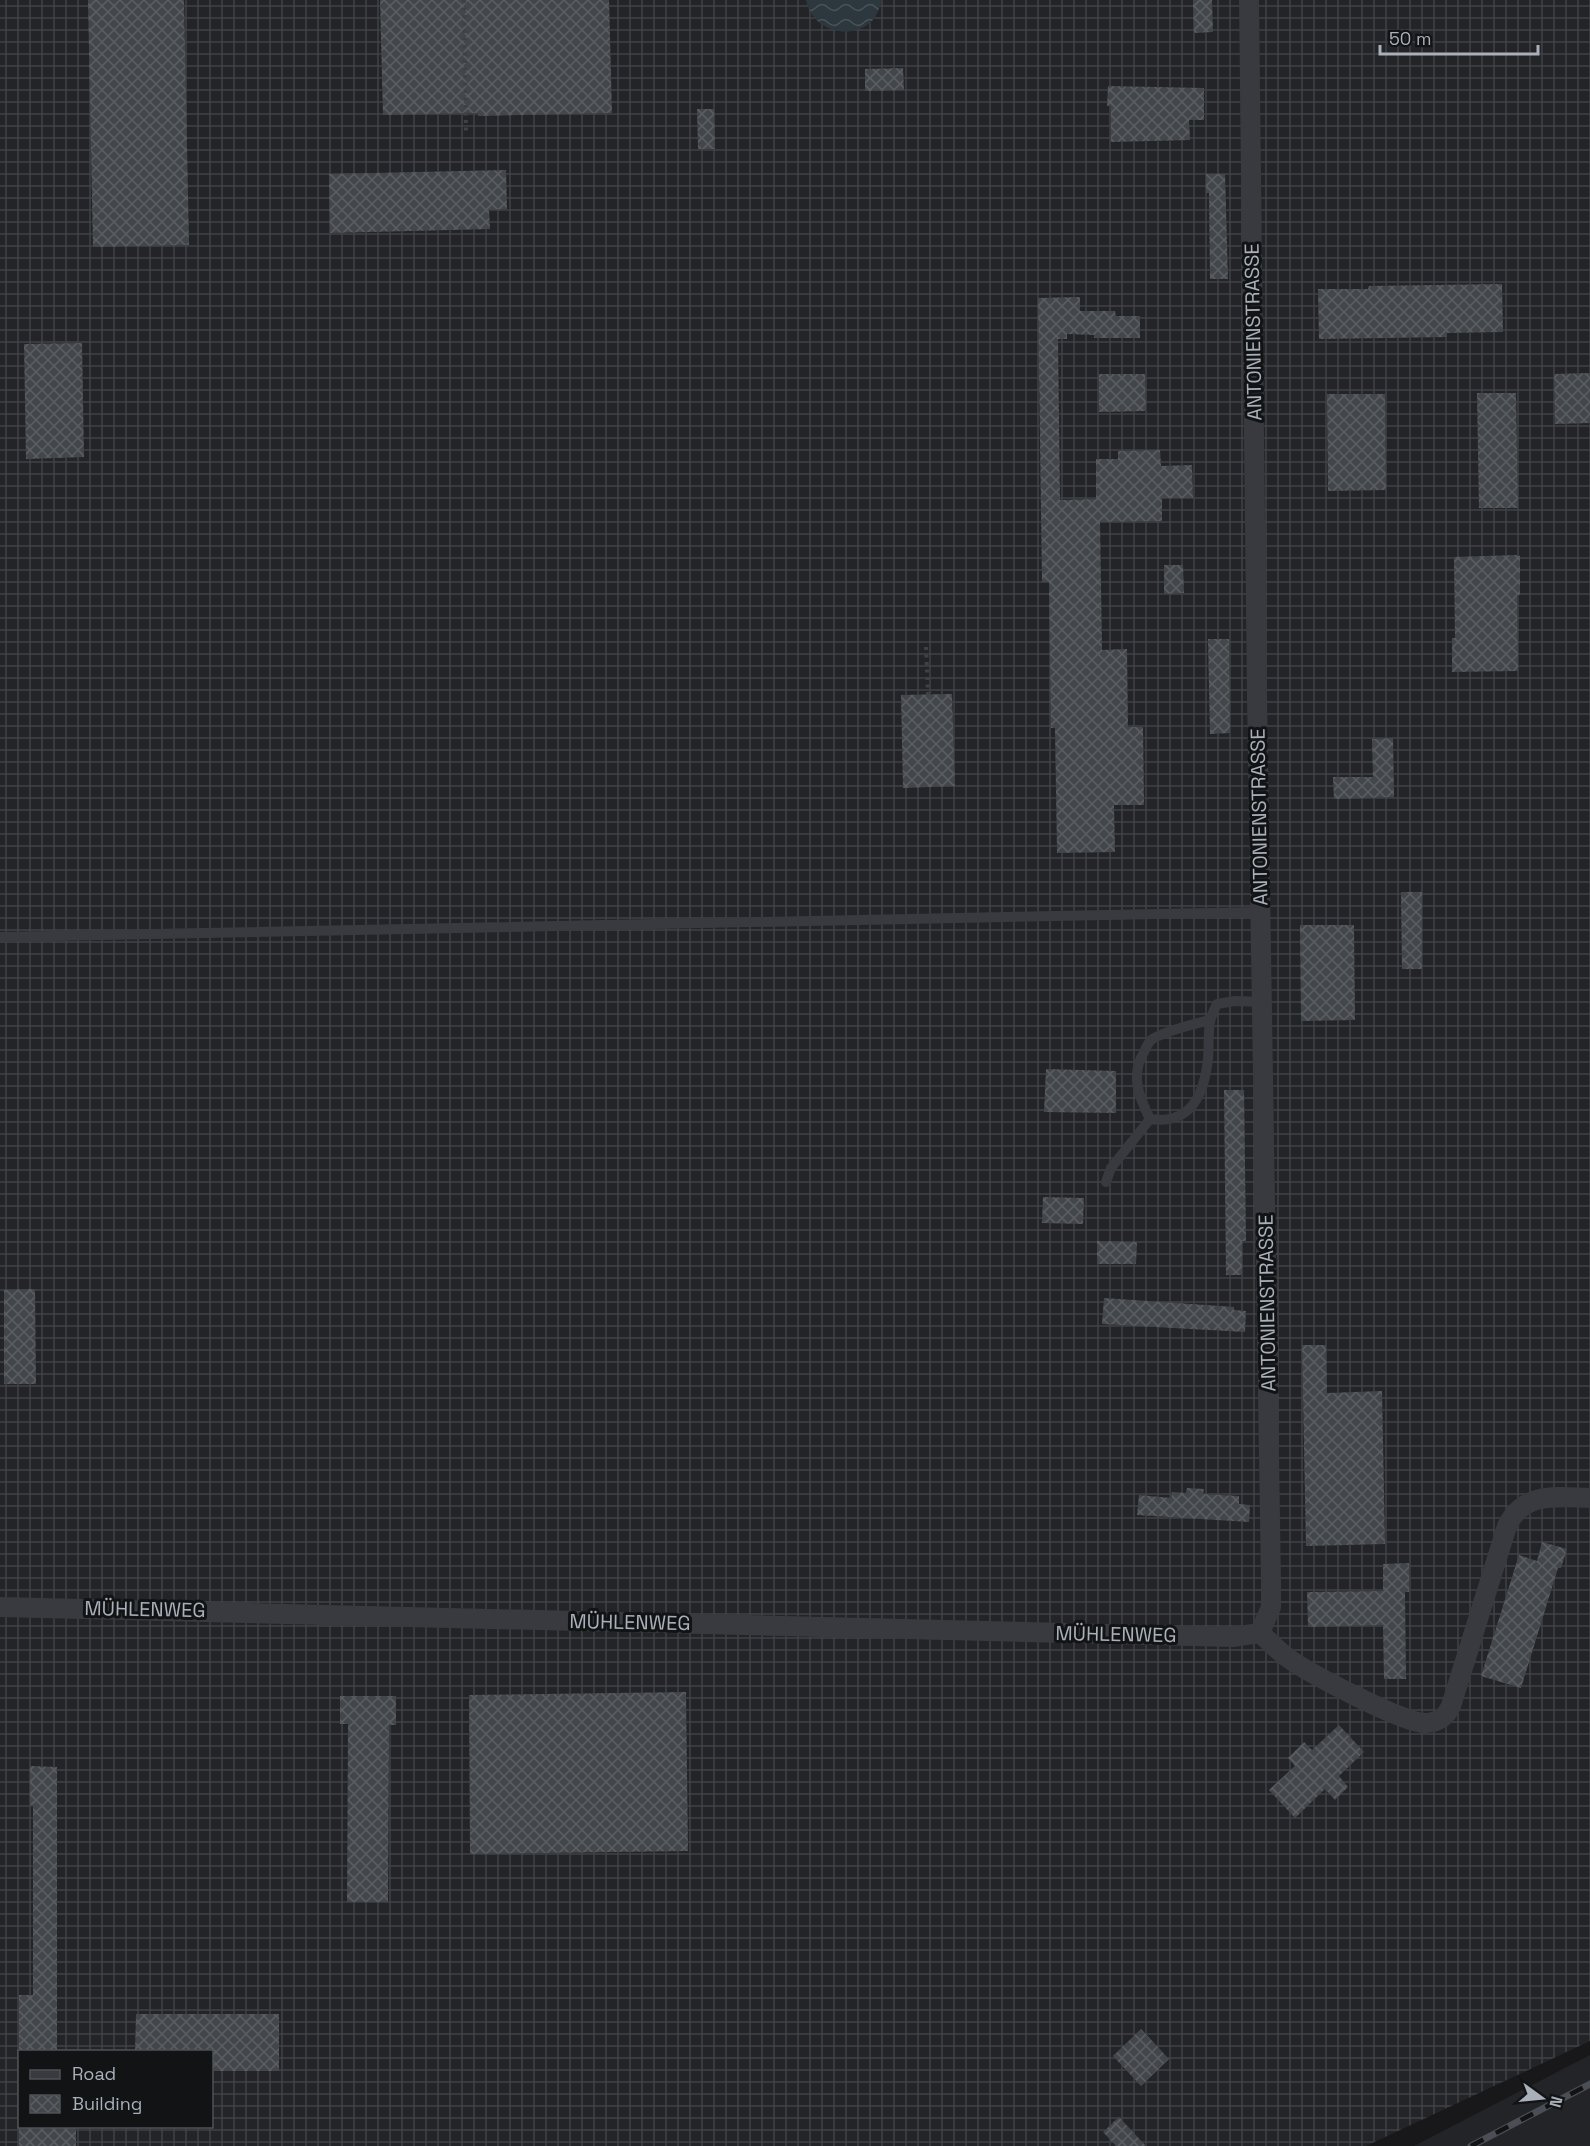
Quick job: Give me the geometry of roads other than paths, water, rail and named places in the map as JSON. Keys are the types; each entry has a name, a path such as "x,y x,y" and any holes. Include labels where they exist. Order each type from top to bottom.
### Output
{"street":[{"name":"ANTONIENSTRASSE","path":"1249,0 1271,1591 1271,1608 1260,1633"},
{"path":"1260,1633 1286,1658 1383,1709 1424,1724 1437,1722 1446,1715 1451,1706 1507,1526 1513,1514 1524,1505 1537,1499 1590,1498"},
{"name":"MÜHLENWEG","path":"0,1606 1232,1637 1260,1633"}],"lane":[{"path":"0,937 1261,912"},
{"path":"1150,1119 1166,1122 1188,1112 1195,1102 1202,1087 1208,1060 1210,1020 1217,1004 1235,1001 1262,1002"},
{"path":"1150,1119 1140,1100 1135,1080 1139,1059 1150,1041 1183,1027 1210,1020"},
{"path":"1106,1182 1111,1168 1150,1119"}],"water":[{"path":"806,0 882,0 872,21 853,31 843,31 833,30 815,19"}],"railway":[{"path":"1471,2146 1590,2084"}]}
